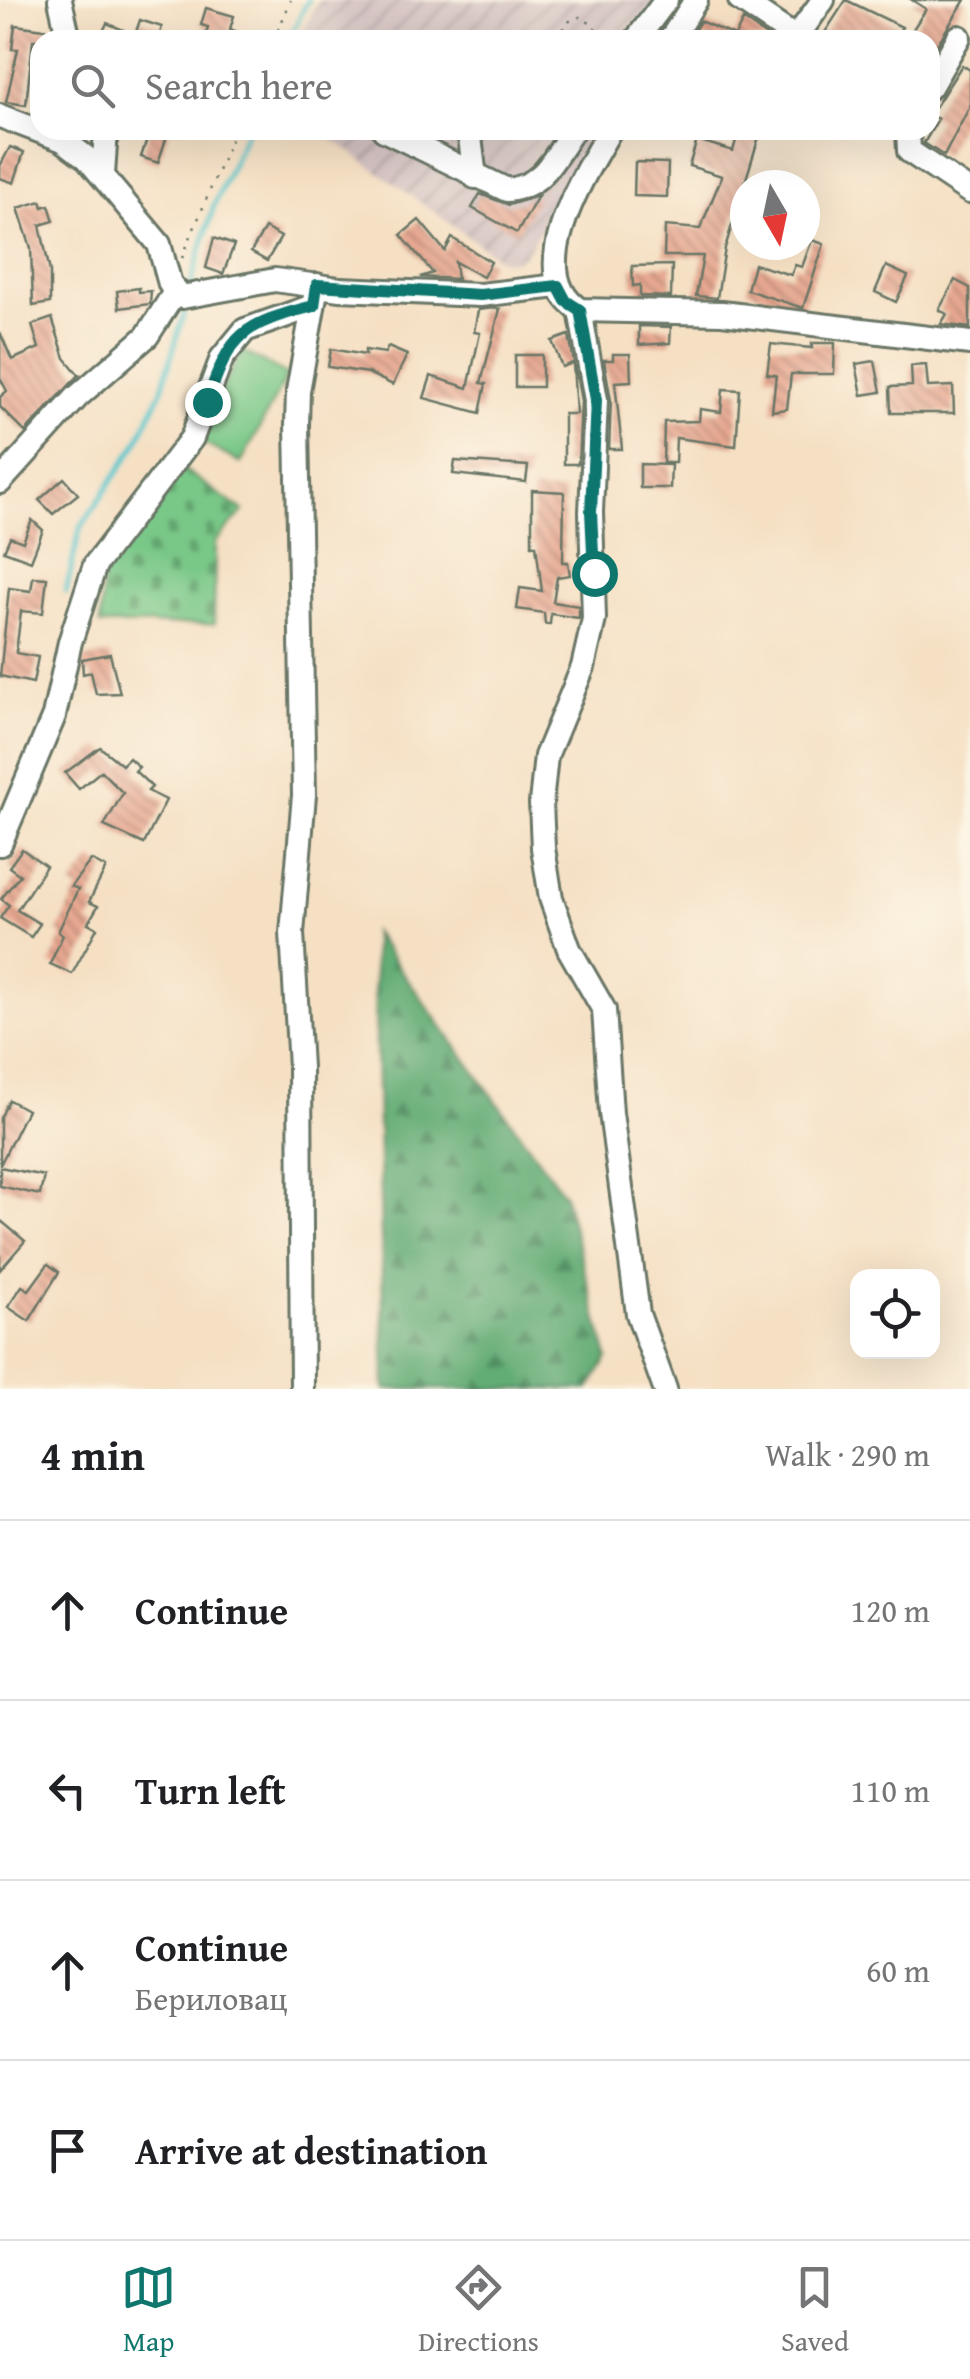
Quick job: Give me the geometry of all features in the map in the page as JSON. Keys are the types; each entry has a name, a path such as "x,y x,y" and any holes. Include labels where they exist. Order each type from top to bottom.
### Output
{"street":[{"path":"60,0 68,30"},
{"path":"644,30 666,0"},
{"path":"676,30 696,0"},
{"path":"740,0 784,30"},
{"path":"802,30 824,0"},
{"path":"940,70 959,37"},
{"path":"0,116 30,128"},
{"path":"62,140 103,174 159,244 181,292"},
{"path":"103,174 105,140"},
{"path":"404,140 507,190 524,188 541,178 566,140"},
{"path":"470,140 476,177"},
{"path":"604,140 585,173 557,245 558,286 566,301 580,310 722,312 970,343"},
{"path":"908,140 908,152 970,192"},
{"path":"0,482 77,397 147,336 181,292 275,280 315,296 480,295 558,286"},
{"path":"0,844 54,716 70,642 95,565 192,438 222,358 244,330 315,296"},
{"path":"302,1389 300,1067 292,933 293,885 304,795 297,426 298,391 315,296"},
{"path":"580,310 596,400 591,512 594,619 583,667 546,756 540,803 543,848 551,898 568,949 604,1010 612,1113 638,1314 665,1389"}],"path":[{"path":"278,30 291,0"},
{"path":"564,30 565,23 580,17 594,30"},
{"path":"181,292 232,140"}],"shaded area":[{"path":"318,0 688,0 669,30 304,30"},
{"path":"334,140 599,140 524,255 513,261 501,260"}],"green space":[{"path":"242,351 287,375 241,463 195,439"},
{"path":"180,467 243,511 215,543 214,624 100,625 103,569"},
{"path":"373,932 564,1194 608,1358 589,1389 385,1389"}],"building":[{"path":"846,0 902,27 900,30 826,30"},
{"path":"912,0 965,0 940,40 940,30 912,30 926,9"},
{"path":"206,8 234,16 232,30 207,30 201,25"},
{"path":"140,20 162,27 161,30 137,30"},
{"path":"743,20 758,30 738,30"},
{"path":"700,21 721,30 695,30"},
{"path":"107,23 123,30 104,30"},
{"path":"15,25 51,30 30,30 26,105 6,102 18,49 12,49"},
{"path":"962,65 970,70 970,106 944,156 924,143 940,140 940,99"},
{"path":"147,140 166,140 158,163 141,157"},
{"path":"697,140 733,151 736,140 758,140 749,170 730,170 730,232 717,298 696,296 703,256 664,256 665,226 700,229 722,176 689,166"},
{"path":"10,147 24,152 14,183 0,178 0,166"},
{"path":"635,162 668,163 667,197 634,196"},
{"path":"480,194 509,205 538,196 517,233 472,208"},
{"path":"41,201 43,207 49,205 54,221 40,225 50,272 50,303 33,306 31,248 18,208"},
{"path":"419,220 445,251 452,238 491,262 483,277 455,262 457,279 420,277 433,273 401,235"},
{"path":"265,228 281,237 267,261 251,252"},
{"path":"214,238 234,245 223,274 206,268"},
{"path":"805,260 819,260 803,308 747,290 754,264 791,275 795,265 802,267"},
{"path":"672,265 671,297 640,296 640,285 633,286 632,266"},
{"path":"886,266 908,276 896,302 875,292"},
{"path":"955,280 970,288 970,328 941,324 947,314 939,310"},
{"path":"139,288 139,292 151,291 150,304 119,308 117,291"},
{"path":"500,309 481,383 486,384 480,413 424,398 431,376 468,388 480,333 474,332 478,310"},
{"path":"52,318 65,358 79,375 25,432 0,407 0,397 7,391 0,378 0,332 12,360 39,348 32,325"},
{"path":"639,326 671,327 670,343 639,345"},
{"path":"569,335 581,401 578,464 564,464 564,414 576,414 573,363 562,367 552,341"},
{"path":"812,343 835,343 834,374 791,374 787,409 772,411 776,375 767,374 771,344 812,348"},
{"path":"388,347 407,355 393,385 368,373 328,367 331,349 365,355 365,350 385,353"},
{"path":"613,354 630,354 631,381 615,382 622,449 609,449 611,400 604,360 613,360"},
{"path":"515,355 542,355 542,387 515,387"},
{"path":"875,361 881,392 862,395 856,364"},
{"path":"926,365 928,387 953,386 954,413 891,413 890,387 912,386 911,366"},
{"path":"723,389 740,390 736,446 676,438 675,463 663,463 664,422 699,421 700,409 721,412"},
{"path":"455,461 528,466 526,482 453,474"},
{"path":"640,464 671,465 670,488 640,488"},
{"path":"64,478 78,494 53,514 39,500"},
{"path":"532,490 564,492 563,562 568,562 570,575 557,577 553,602 579,606 579,618 551,614 550,624 545,624 544,613 517,609 520,588 542,591 536,545 532,545"},
{"path":"32,520 43,530 31,561 4,551 10,537 23,542"},
{"path":"33,577 47,578 43,613 21,611 16,653 38,657 33,683 0,676 9,588 31,591"},
{"path":"110,654 120,693 96,694 91,672 83,674 82,659"},
{"path":"100,747 122,765 129,758 139,767 135,771 152,787 148,791 166,800 144,844 104,826 123,793 101,771 79,789 65,773"},
{"path":"22,849 46,866 17,910 40,924 31,937 0,918 9,905 1,899 20,875 9,867"},
{"path":"91,860 106,868 89,902 98,906 88,923 97,928 72,974 50,964 63,935 58,932 78,889 71,886"},
{"path":"9,1100 27,1110 0,1165 0,1118"},
{"path":"0,1167 44,1176 40,1195 0,1186"},
{"path":"0,1220 25,1241 0,1270"},
{"path":"48,1264 59,1272 29,1321 8,1307 22,1286 29,1290"}],"waterway":[{"path":"294,30 308,0"},
{"path":"190,288 214,205 243,140"},
{"path":"66,592 80,529 136,445 161,392 187,303"}],"route":[{"path":"207,402 222,358 244,330 314,306 317,285 340,290 480,295 558,286 566,301 580,310 594,380 594,573"}]}
